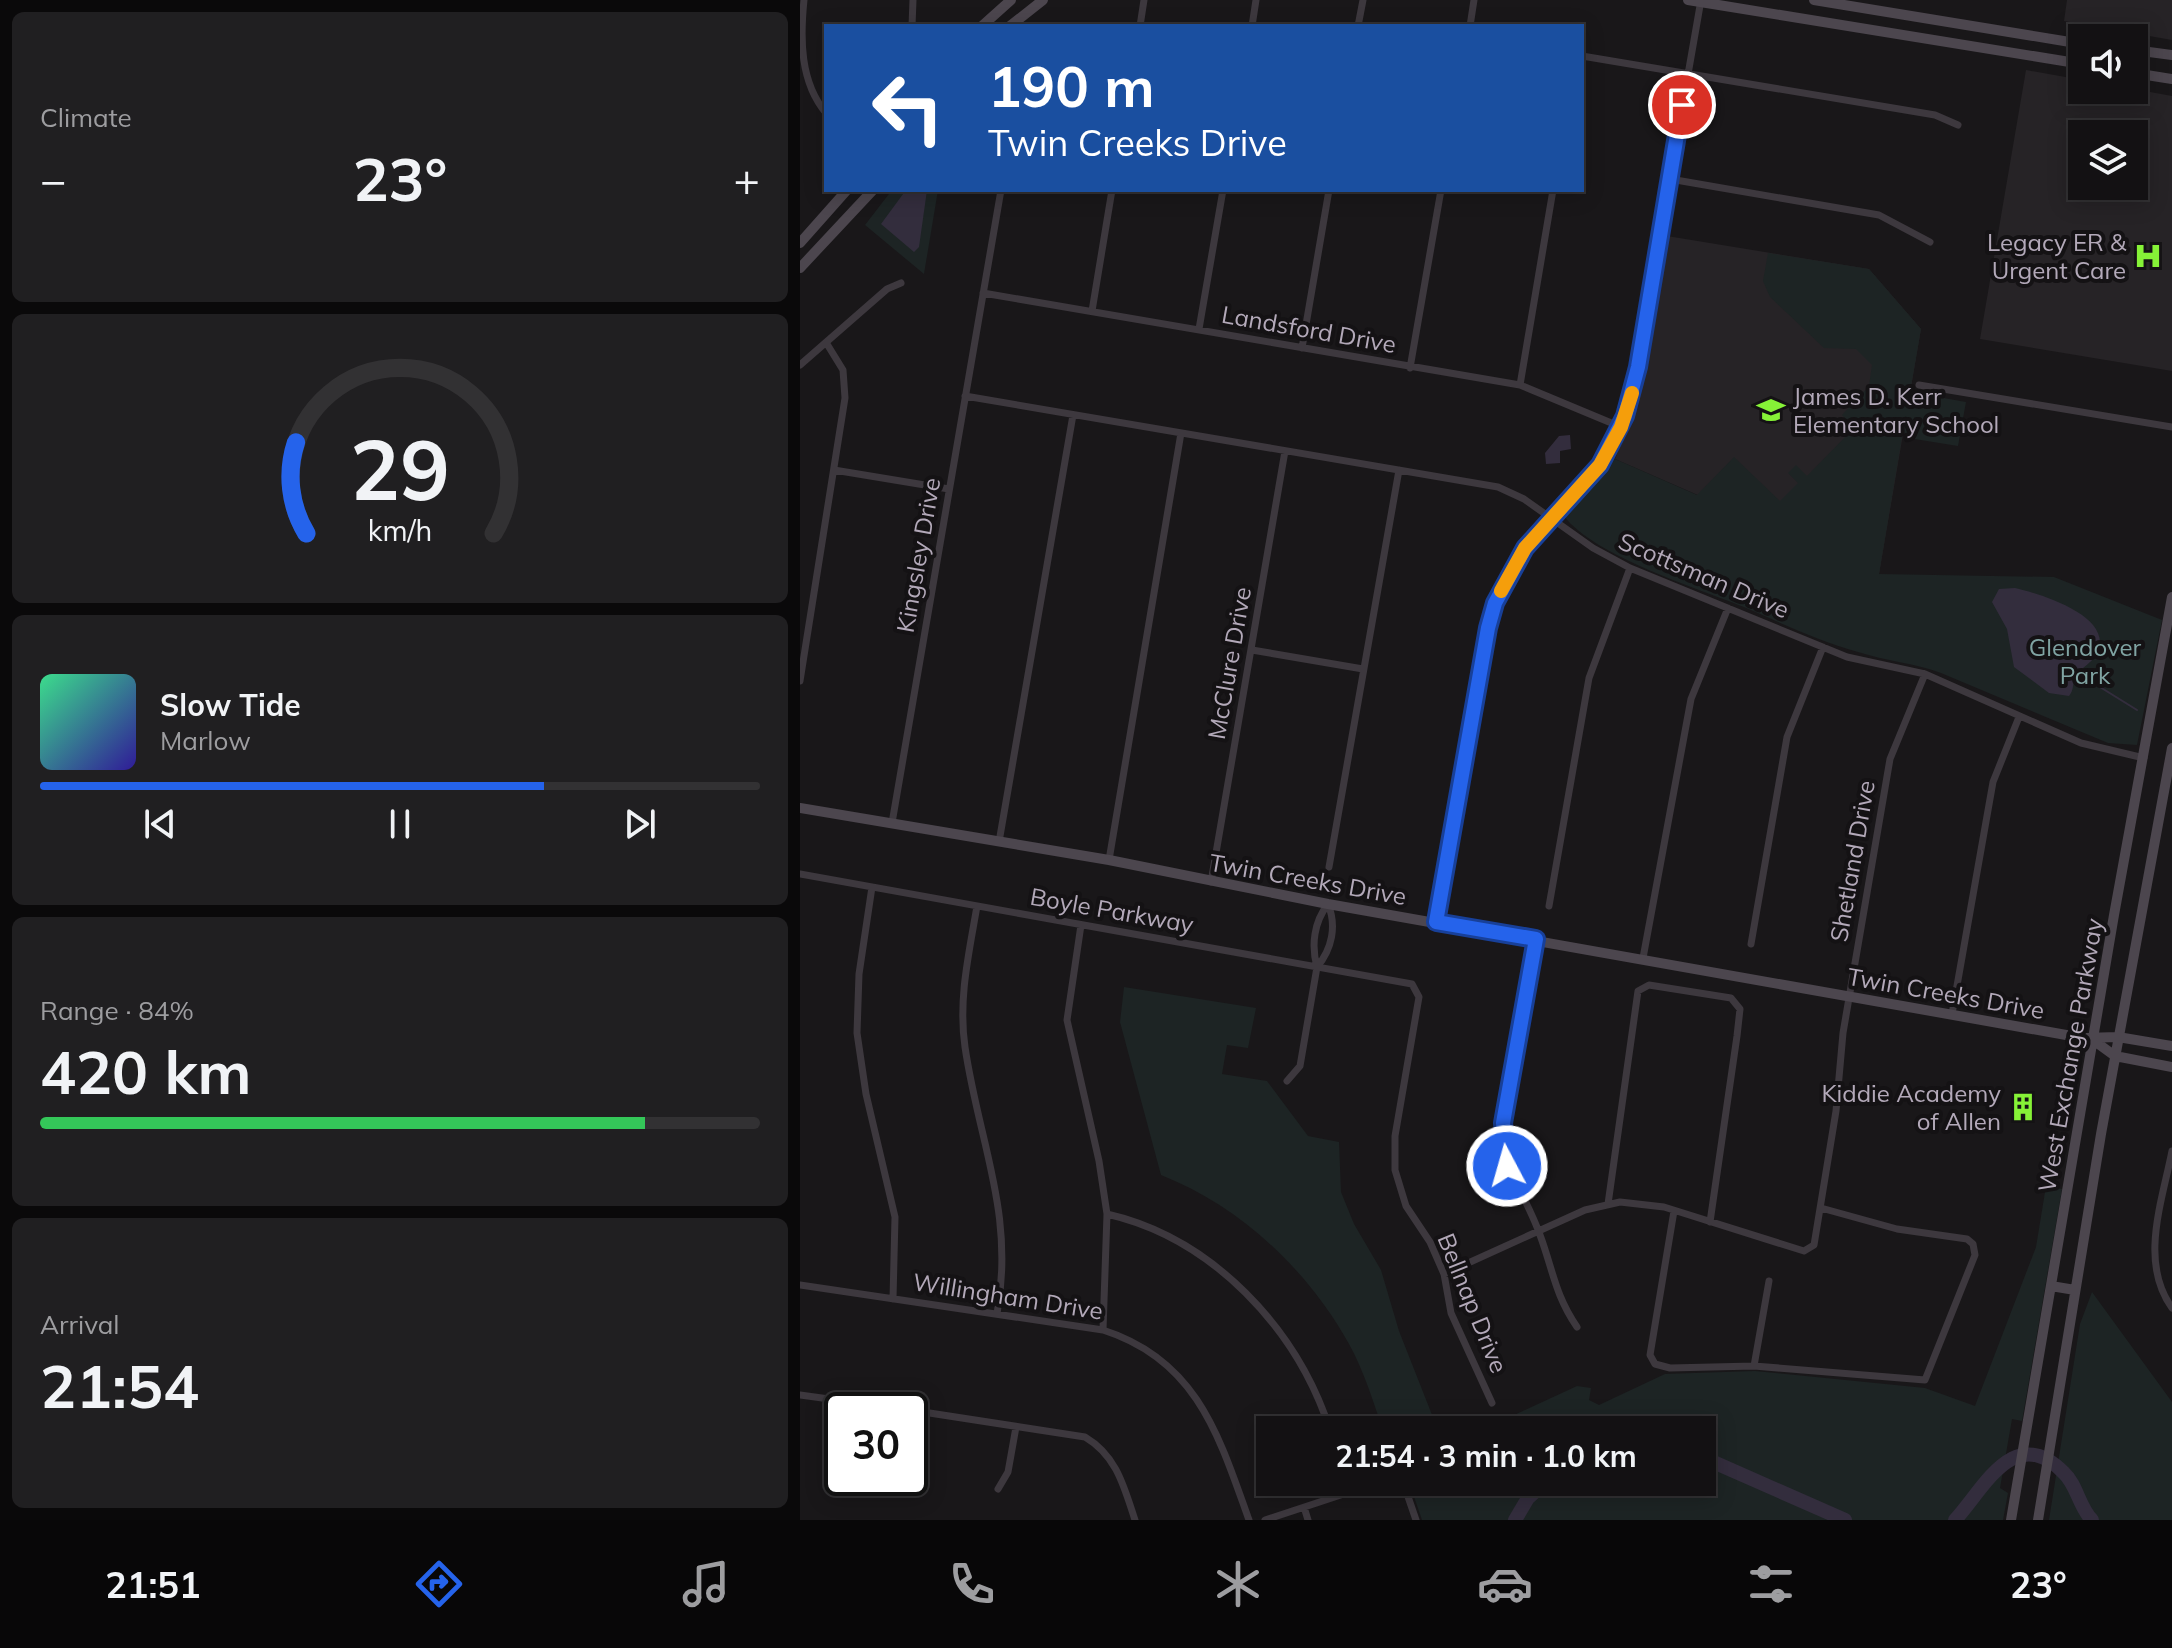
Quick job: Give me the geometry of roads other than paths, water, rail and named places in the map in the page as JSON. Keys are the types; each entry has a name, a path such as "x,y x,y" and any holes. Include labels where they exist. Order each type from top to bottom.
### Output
{"main road":[{"path":"984,24 1011,0"},
{"path":"1013,24 1043,0"},
{"path":"1688,0 2067,62 2068,55"},
{"path":"1814,0 2068,41"},
{"path":"2148,52 2172,55"},
{"path":"2148,75 2172,79"},
{"path":"800,243 845,192"},
{"path":"800,268 871,192"},
{"name":"West Exchange Parkway","path":"2011,1520 2172,600"},
{"name":"West Exchange Parkway","path":"2038,1520 2118,1037 2172,748"},
{"name":"Twin Creeks Drive","path":"800,808 1109,860 1328,904 2093,1040 2118,1037 2172,1046"},
{"name":"Twin Creeks Drive","path":"2093,1040 2115,1056 2172,1067"},
{"path":"2051,1286 2075,1290"}],"street":[{"path":"804,0 801,56 809,84 824,110"},
{"path":"912,24 913,0"},
{"path":"1140,24 1144,0"},
{"path":"1252,24 1256,0"},
{"path":"1358,24 1363,0"},
{"path":"1470,24 1474,0"},
{"path":"1436,922 1488,628 1525,548 1600,465 1621,427 1638,367 1701,1"},
{"path":"1584,56 1935,115 1958,125"},
{"path":"1670,179 1879,215 1930,242"},
{"name":"Kingsley Drive","path":"892,823 1001,192"},
{"path":"1092,311 1112,192"},
{"path":"1199,329 1223,192"},
{"path":"1302,348 1329,192"},
{"path":"1410,368 1441,192"},
{"path":"1520,385 1553,192"},
{"path":"800,365 887,289 901,283"},
{"name":"Landsford Drive","path":"983,293 1520,385 1621,427"},
{"path":"800,681 846,385 843,370 827,344"},
{"path":"1919,385 2172,427"},
{"name":"Scottsman Drive","path":"965,396 1498,487 1630,568 1859,661 1925,674 2081,743 2144,758"},
{"path":"999,842 1073,415"},
{"path":"1109,860 1181,433"},
{"name":"McClure Drive","path":"1211,882 1285,451"},
{"path":"834,470 949,489"},
{"path":"1329,867 1399,470"},
{"path":"1549,906 1589,678 1597,648 1630,568"},
{"path":"1643,958 1691,699 1728,608"},
{"path":"1751,944 1787,737 1823,647"},
{"path":"1252,650 1363,669"},
{"name":"Shetland Drive","path":"1710,1222 1804,1251 1812,1248 1821,1208 1850,995 1890,759 1925,674"},
{"path":"1952,1014 1993,782 2019,717"},
{"name":"Boyle Parkway","path":"800,874 1416,987"},
{"path":"872,887 859,974 857,1033 866,1094 895,1217 893,1299"},
{"path":"1287,1081 1300,1066 1317,967 1313,951 1315,939 1319,916 1328,904"},
{"path":"1317,967 1328,954 1334,919 1328,904"},
{"path":"977,906 962,1010 965,1049 1000,1208 1002,1274 997,1314"},
{"path":"1081,925 1067,1020 1099,1161 1107,1214 1107,1296 1103,1330"},
{"path":"1536,939 1502,1134 1510,1174 1539,1232 1554,1288 1577,1327"},
{"path":"1444,1274 1585,1210 1608,1204 1648,1203 1710,1222 1730,1104 1739,1005 1731,998 1649,985 1641,988 1636,995 1628,1076 1608,1204"},
{"name":"Bellnap Drive","path":"1416,987 1419,997 1395,1136 1395,1170 1406,1206 1430,1242 1444,1274 1451,1313 1492,1403"},
{"path":"2172,1151 2153,1257 2162,1294 2172,1308"},
{"path":"1674,1211 1650,1355 1652,1361 1670,1368 1754,1366 1925,1380 1975,1255 1973,1244 1967,1239 1897,1229 1821,1208"},
{"path":"1107,1214 1145,1224 1178,1239 1225,1274 1271,1322 1288,1346 1305,1372 1324,1416"},
{"path":"1754,1366 1769,1281"},
{"name":"Willingham Drive","path":"800,1285 1103,1330 1156,1355 1189,1387 1223,1448 1249,1520"},
{"path":"800,1395 824,1398"},
{"path":"928,1414 1074,1433 1096,1443 1114,1463 1135,1520"},
{"path":"998,1489 1008,1472 1016,1427"},
{"path":"1265,1520 1338,1496"},
{"path":"1408,1496 1416,1520"},
{"path":"1304,1507 1308,1520"}],"waterway":[{"path":"2079,674 2137,710"},
{"path":"1955,1520 2002,1466 2015,1457 2030,1454 2046,1459 2064,1473 2092,1520"},
{"path":"1716,1463 1845,1520"},
{"path":"1515,1520 1530,1496"}],"place":[{"name":"Legacy ER & Urgent Care","path":"2148,256"},
{"name":"James D. Kerr Elementary School","path":"1771,410"},
{"name":"Kiddie Academy of Allen","path":"2023,1107"}],"park label":[{"name":"Glendover Park","path":"2085,661"}]}
